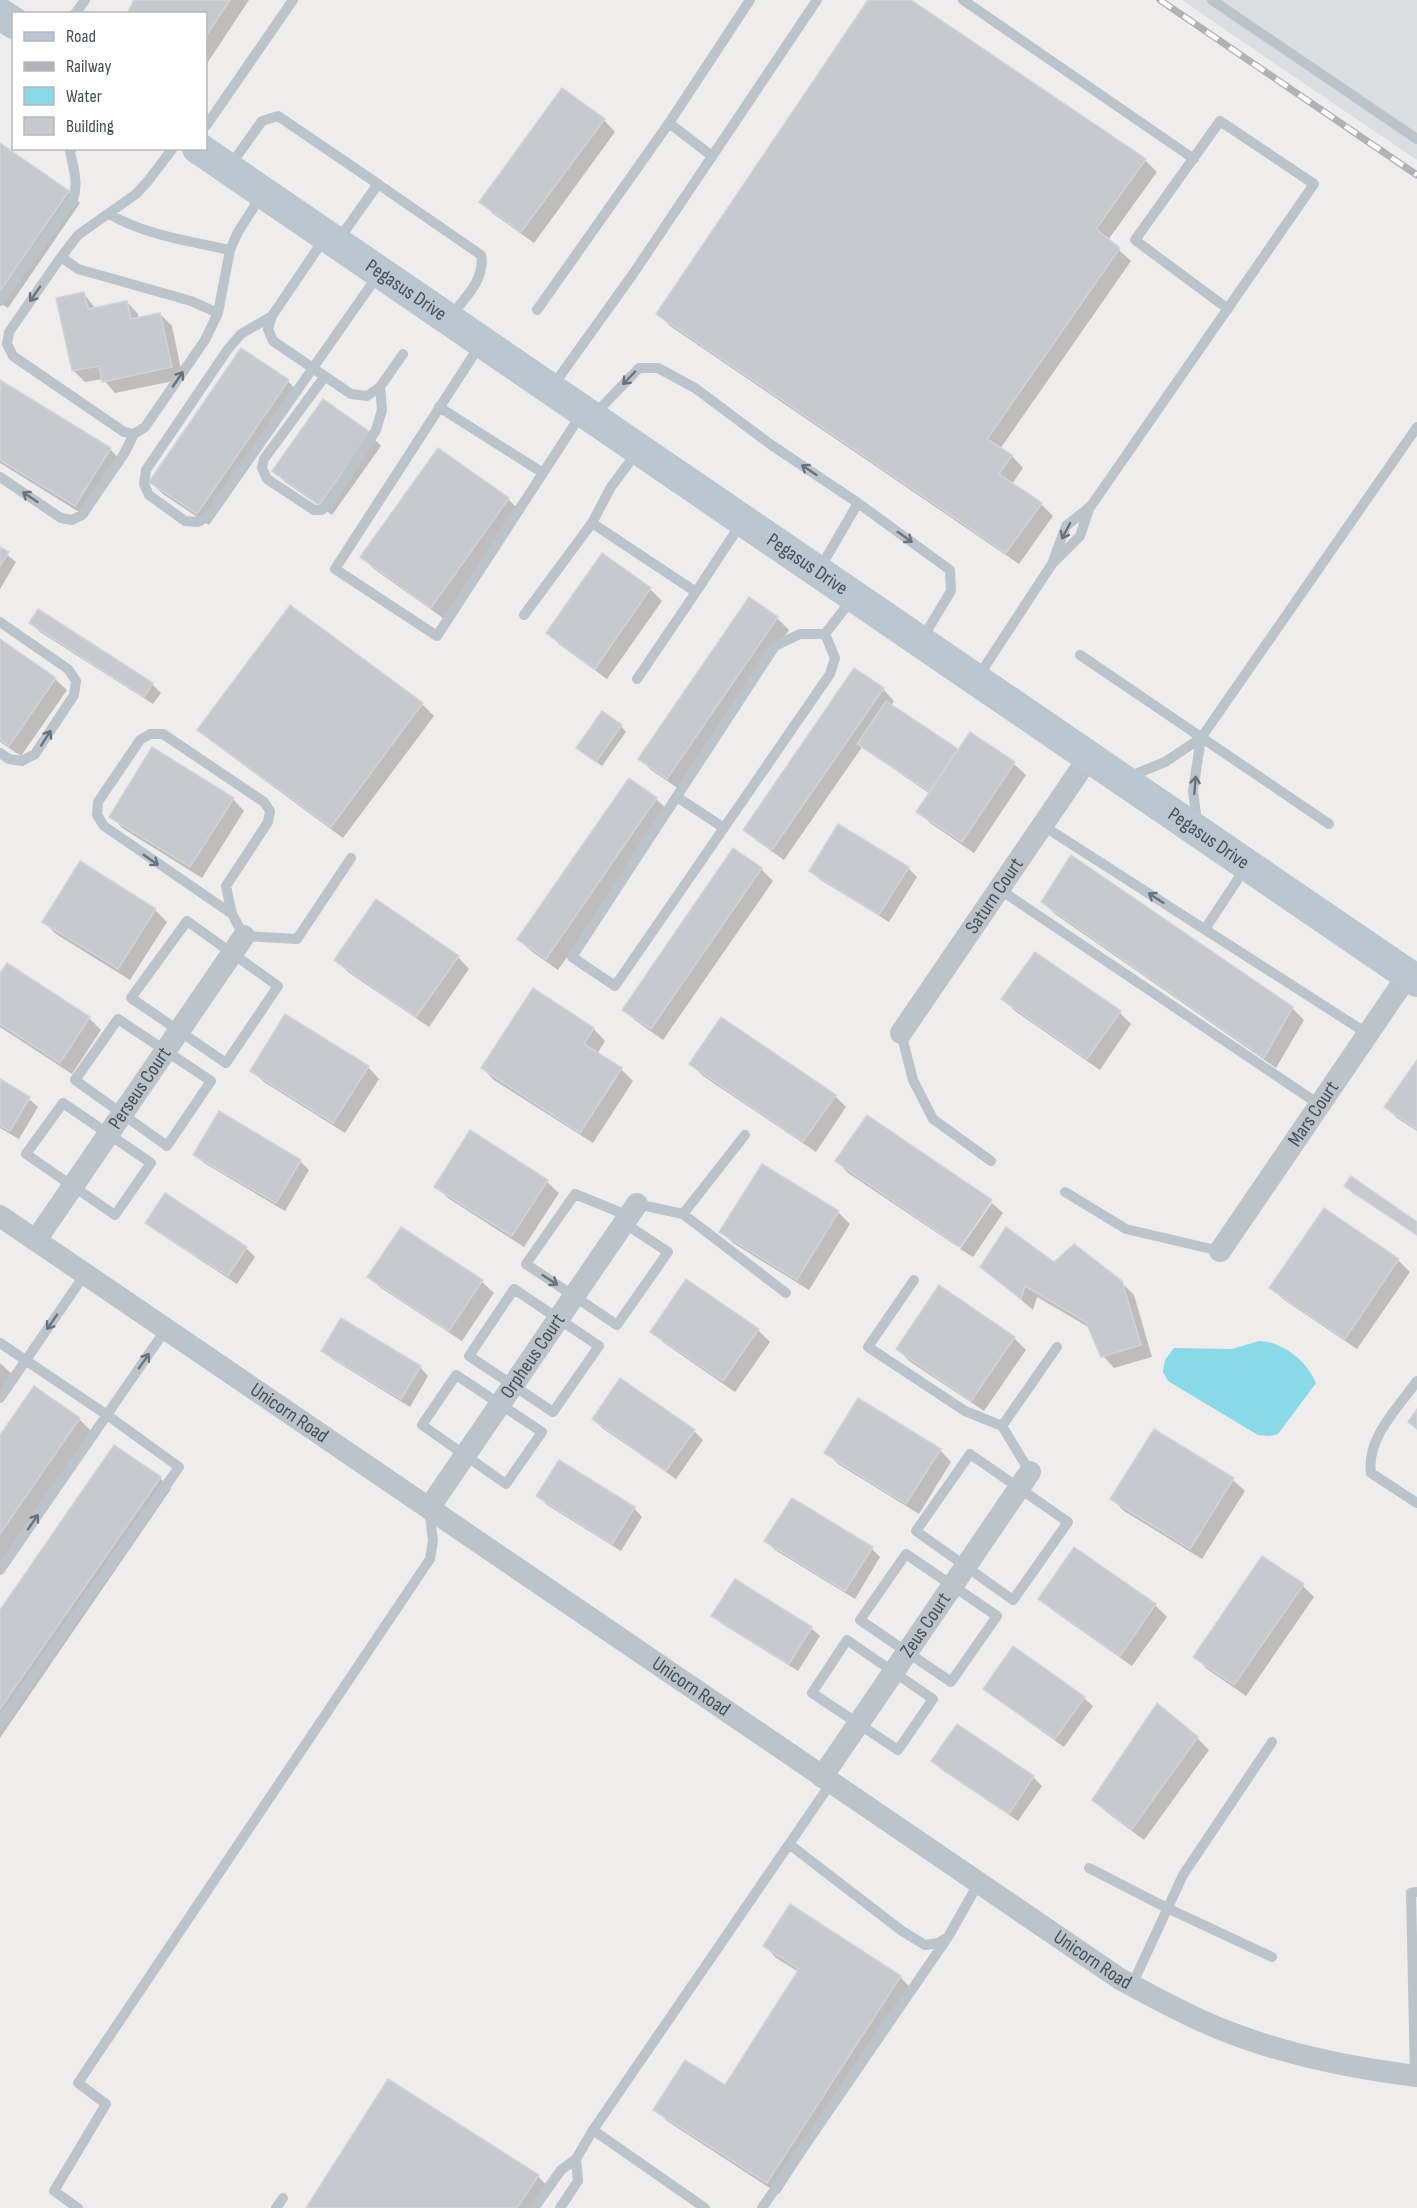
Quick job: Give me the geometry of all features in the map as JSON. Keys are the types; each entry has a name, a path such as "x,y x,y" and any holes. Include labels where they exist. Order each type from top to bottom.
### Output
{"street":[{"name":"Pegasus Drive","path":"201,150 1413,978"},
{"name":"Saturn Court","path":"901,1033 1089,757"},
{"name":"Perseus Court","path":"36,1240 239,944"},
{"name":"Mars Court","path":"1220,1251 1368,1034 1413,978"},
{"name":"Orpheus Court","path":"429,1509 630,1214"},
{"name":"Unicorn Road","path":"0,1215 1085,1957 1174,2008 1218,2028 1276,2048 1324,2061 1372,2071 1416,2076"},
{"name":"Zeus Court","path":"826,1780 858,1724 1024,1479"}],"lane":[{"path":"207,125 293,0"},
{"path":"537,310 669,123 750,0"},
{"path":"550,389 633,273 817,0"},
{"path":"963,0 1194,159"},
{"path":"1212,0 1417,139"},
{"path":"228,169 262,121 278,116 378,184 481,255 483,264 480,278 448,320"},
{"path":"1052,564 1066,526 1090,506 1228,309 1314,184 1220,121 1135,240 1228,309"},
{"path":"669,123 712,156"},
{"path":"0,301 73,199 78,186 73,171 71,150"},
{"path":"134,434 124,432 4,347 9,332 78,234 109,214 142,187 171,150"},
{"path":"378,184 272,316 268,329 273,342 351,394 367,396 380,387 403,354"},
{"path":"0,477 61,518 72,520 82,515 124,454 134,434 145,427 205,340 218,314 230,250 238,232 263,193"},
{"path":"109,214 126,224 147,231 230,250"},
{"path":"61,257 78,269 191,301 218,314"},
{"path":"272,316 241,334 228,349 146,470 144,484 149,495 185,521 198,522 210,515 380,273"},
{"path":"482,342 335,568 438,636 543,473 587,414 639,368 658,368 695,388 770,444 858,502 950,570 951,591 920,642"},
{"path":"325,376 264,459 262,468 267,479 314,510 322,510 329,503 376,430 382,410 380,387"},
{"path":"439,407 543,473"},
{"path":"1122,780 1165,762 1201,738 1417,427"},
{"path":"524,615 592,523 610,487 639,450"},
{"path":"818,572 858,502"},
{"path":"976,680 1052,564 1080,536 1090,506"},
{"path":"637,679 742,521"},
{"path":"592,523 696,592"},
{"path":"825,634 854,597"},
{"path":"0,622 69,669 76,681 74,695 35,754 22,761 9,759 0,753"},
{"path":"800,634 825,634 835,658 831,674 615,986 572,957 775,646 800,634"},
{"path":"1080,655 1329,824"},
{"path":"232,914 104,826 97,815 98,802 140,740 150,734 163,734 264,802 270,811 268,822 226,886 239,944"},
{"path":"1198,831 1193,790 1201,738"},
{"path":"676,797 724,828"},
{"path":"1042,825 1368,1034"},
{"path":"239,944 297,939 351,858"},
{"path":"1205,930 1248,865"},
{"path":"999,889 1320,1105"},
{"path":"187,921 239,944 278,986 226,1063 131,998 187,921"},
{"path":"118,1019 165,1052 211,1082 167,1146 75,1080 118,1019"},
{"path":"901,1033 913,1080 933,1119 991,1161"},
{"path":"63,1103 109,1134 151,1163 115,1215 26,1154 63,1103"},
{"path":"683,1214 745,1135"},
{"path":"1065,1192 1126,1229 1220,1251"},
{"path":"630,1214 668,1252 617,1325 526,1264 575,1194 630,1214 683,1214 786,1293"},
{"path":"0,1398 85,1274"},
{"path":"914,1280 868,1347 965,1411 1002,1426 1024,1479"},
{"path":"558,1320 513,1289 469,1356 507,1395 542,1432 506,1484 422,1425 456,1376 507,1395 553,1412 599,1346 558,1320"},
{"path":"0,1570 166,1329"},
{"path":"0,1343 179,1467 0,1724"},
{"path":"1002,1426 1057,1347"},
{"path":"1417,1381 1375,1440 1369,1460 1371,1473 1417,1503"},
{"path":"1024,1479 970,1454 915,1531 959,1575 997,1616 951,1682 860,1620 906,1554 959,1575 1013,1600 1068,1522 1024,1479"},
{"path":"78,2208 54,2190 106,2104 78,2083 430,1559 433,1541 429,1509"},
{"path":"847,1640 893,1671 933,1699 898,1750 812,1693 847,1640"},
{"path":"1132,1985 1183,1875 1272,1742"},
{"path":"534,2208 561,2170 576,2159 593,2130 789,1844 826,1780"},
{"path":"789,1844 902,1931 925,1945 948,1937"},
{"path":"1089,1868 1167,1908 1272,1957"},
{"path":"762,2208 948,1937 978,1884"},
{"path":"1416,2076 1411,1893 1417,1893"},
{"path":"593,2130 705,2208"},
{"path":"560,2208 578,2181 576,2159"},
{"path":"276,2208 283,2198"}],"shaded area":[{"path":"1182,0 1417,0 1417,160 1265,57"}],"water":[{"path":"1259,1341 1276,1345 1293,1354 1301,1360 1316,1383 1278,1434 1258,1435 1168,1381 1163,1372 1165,1360 1174,1348 1232,1349"}],"building":[{"path":"134,0 230,0 207,34 207,12 128,12"},
{"path":"868,0 911,0 1146,159 1096,229 1120,248 987,439 1012,455 999,474 1042,503 1006,553 656,314"},
{"path":"562,88 605,119 521,232 479,202"},
{"path":"0,143 69,191 0,291"},
{"path":"84,292 88,309 127,301 131,319 160,313 172,367 102,382 99,366 72,371 56,298"},
{"path":"241,348 289,380 197,514 149,482"},
{"path":"0,380 111,448 75,506 0,460"},
{"path":"323,399 371,433 319,505 272,471"},
{"path":"438,448 509,498 431,608 360,557"},
{"path":"0,547 9,552 0,566"},
{"path":"602,553 651,588 595,669 546,633"},
{"path":"749,597 778,617 667,779 638,759"},
{"path":"290,605 423,703 331,827 197,730"},
{"path":"38,609 153,683 144,697 29,623"},
{"path":"0,639 56,678 9,746 0,740"},
{"path":"854,668 884,688 772,850 743,830"},
{"path":"886,701 958,749 930,792 857,744"},
{"path":"602,711 622,725 596,762 576,748"},
{"path":"970,732 1015,762 962,842 916,812"},
{"path":"152,747 234,798 190,867 109,817"},
{"path":"629,778 657,798 546,959 517,939"},
{"path":"838,824 909,867 879,915 809,871"},
{"path":"733,848 762,868 651,1029 622,1010"},
{"path":"1071,855 1293,1007 1264,1058 1041,902"},
{"path":"80,861 156,909 118,969 42,922"},
{"path":"376,899 459,956 416,1017 334,960"},
{"path":"1035,952 1121,1011 1087,1059 1001,999"},
{"path":"7,963 90,1017 60,1063 0,1024 0,973"},
{"path":"533,988 594,1028 584,1044 622,1068 580,1133 481,1068"},
{"path":"285,1014 369,1066 333,1123 250,1071"},
{"path":"721,1017 836,1095 803,1142 689,1064"},
{"path":"1417,1060 1417,1129 1384,1107"},
{"path":"0,1079 30,1097 10,1131 0,1126"},
{"path":"219,1111 301,1160 276,1203 193,1155"},
{"path":"867,1115 992,1200 960,1247 835,1161"},
{"path":"470,1130 548,1180 512,1236 434,1187"},
{"path":"762,1164 839,1211 797,1280 719,1232"},
{"path":"1351,1176 1417,1222 1417,1235 1344,1186"},
{"path":"165,1193 247,1247 228,1276 145,1223"},
{"path":"1324,1208 1399,1259 1345,1339 1269,1288"},
{"path":"401,1227 483,1280 449,1331 367,1277"},
{"path":"1006,1227 1054,1262 1074,1244 1122,1281 1141,1345 1101,1357 1086,1322 1025,1286 1021,1299 980,1267"},
{"path":"686,1279 759,1329 723,1381 650,1332"},
{"path":"939,1285 1015,1337 971,1401 896,1349"},
{"path":"341,1318 421,1366 401,1399 321,1351"},
{"path":"620,1378 695,1430 666,1471 592,1419"},
{"path":"34,1386 80,1418 0,1534 0,1435"},
{"path":"858,1398 941,1449 906,1504 824,1453"},
{"path":"1417,1409 1417,1429 1408,1422"},
{"path":"1154,1429 1234,1478 1190,1549 1110,1499"},
{"path":"114,1445 161,1477 0,1709 0,1610"},
{"path":"559,1460 635,1507 612,1544 536,1496"},
{"path":"792,1498 873,1547 845,1591 764,1541"},
{"path":"1074,1547 1156,1604 1120,1656 1038,1599"},
{"path":"1262,1556 1304,1584 1234,1685 1193,1657"},
{"path":"735,1579 812,1627 789,1664 711,1616"},
{"path":"1013,1646 1085,1697 1055,1739 983,1689"},
{"path":"1157,1703 1198,1737 1132,1829 1092,1800"},
{"path":"957,1724 1034,1776 1009,1814 931,1761"},
{"path":"790,1904 901,1976 767,2183 653,2110 685,2060 725,2085 799,1969 763,1946"},
{"path":"388,2079 539,2175 517,2208 306,2208"}],"railway":[{"path":"1160,0 1417,175"}]}
